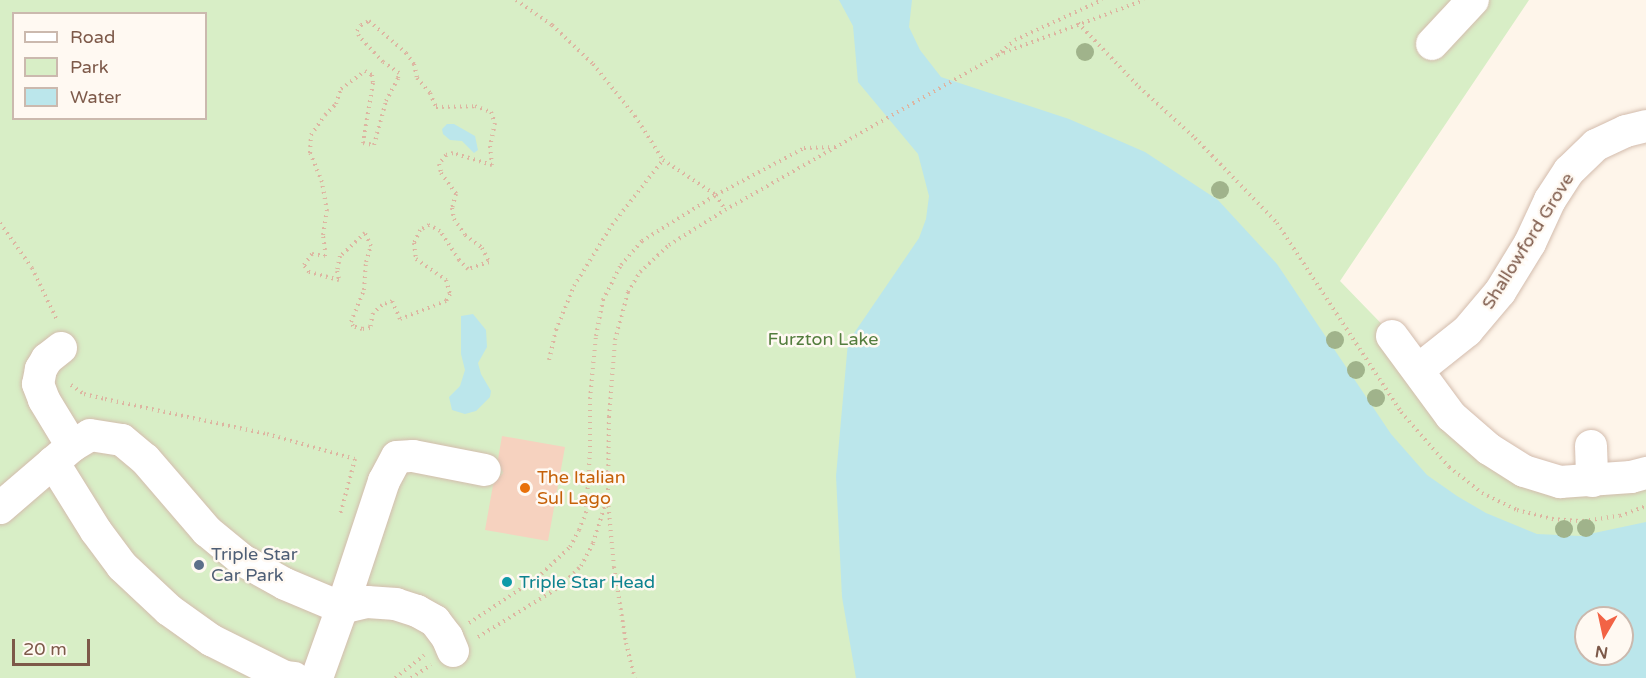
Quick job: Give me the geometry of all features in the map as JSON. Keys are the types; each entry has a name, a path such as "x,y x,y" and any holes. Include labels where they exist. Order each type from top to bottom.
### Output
{"street":[{"path":"1432,44 1473,0"},
{"name":"Shallowford Grove","path":"1418,370 1467,331 1500,292 1530,243 1550,200 1569,171 1596,145 1626,131 1646,126"},
{"path":"1392,336 1451,416 1489,449 1524,471 1560,482 1631,477 1646,472"},
{"path":"61,348 47,359 41,369 38,384 63,454 96,531 122,566 169,610 211,640 285,677 294,678"},
{"path":"0,508 63,454 90,435 122,440 145,459 207,531 242,560 285,584 342,608 368,602 396,604 417,610 435,621 450,644"},
{"path":"1590,446 1592,481"},
{"path":"317,678 384,481 397,457 413,456 485,470"}],"path":[{"path":"516,0 552,25 593,64 635,116 663,160 716,195 725,210"},
{"path":"998,55 1015,40 1102,0"},
{"path":"635,678 626,643 614,567 608,496 609,417 615,340 628,292 640,272 669,245 725,210 998,55 1144,0"},
{"path":"365,22 376,25 388,40 406,52 436,108 475,106 491,112 495,123 490,146 492,165 453,153 446,154 439,164 441,172 456,194 452,208 454,219 465,235 482,248 489,262 468,269 459,260 440,231 429,225 420,230 414,243 416,259 446,280 449,287 446,301 424,308 400,319 392,301 382,305 373,314 370,328 353,326 352,318 364,290 366,262 371,246 365,233 340,256 336,271 339,280 309,272 304,265 312,254 325,256 322,235 327,211 322,182 310,153 311,135 336,104 341,89 365,71 372,75 373,83 363,143 374,145 386,100 399,78 399,73 383,62 362,41 357,31 365,22"},
{"path":"1078,23 1139,87 1195,138 1277,223 1395,403 1449,467 1482,492 1517,510 1552,519 1582,521 1620,516 1646,506"},
{"path":"411,678 450,644 537,578 570,547 586,513 590,453 590,399 596,336 603,300 621,265 642,241 716,195 804,148 836,147"},
{"path":"549,360 556,330 574,286 612,225 663,160"},
{"path":"0,223 32,268 56,315 66,380 84,394 267,434 355,459"},
{"path":"395,678 450,644 561,586 581,566 593,543 608,496"}],"green space":[{"name":"Furzton Lake","path":"0,0 1529,0 1340,281 1524,471 1646,473 1646,678 0,678"}],"water":[{"name":"Furzton Lake","path":"839,0 912,0 909,27 920,50 941,77 1069,119 1145,152 1218,200 1277,264 1391,434 1427,475 1486,513 1537,534 1580,536 1646,522 1646,678 856,678 842,597 836,476 848,342 919,238 926,219 929,196 918,154 858,82 853,26"},
{"path":"447,124 454,124 475,136 478,150 474,153 462,141 450,140 443,134 442,129"},
{"path":"473,314 486,330 487,347 478,363 481,374 491,391 490,397 476,411 465,414 452,410 449,397 460,386 465,370 461,354 461,316"}],"building":[{"name":"The Italian Sul Lago","path":"502,436 565,447 548,541 485,530 493,485 503,473 498,459"}],"place":[{"name":"The Italian Sul Lago","path":"525,488"},
{"name":"Triple Star Car Park","path":"199,565"},
{"name":"Triple Star Head","path":"507,582"}]}
